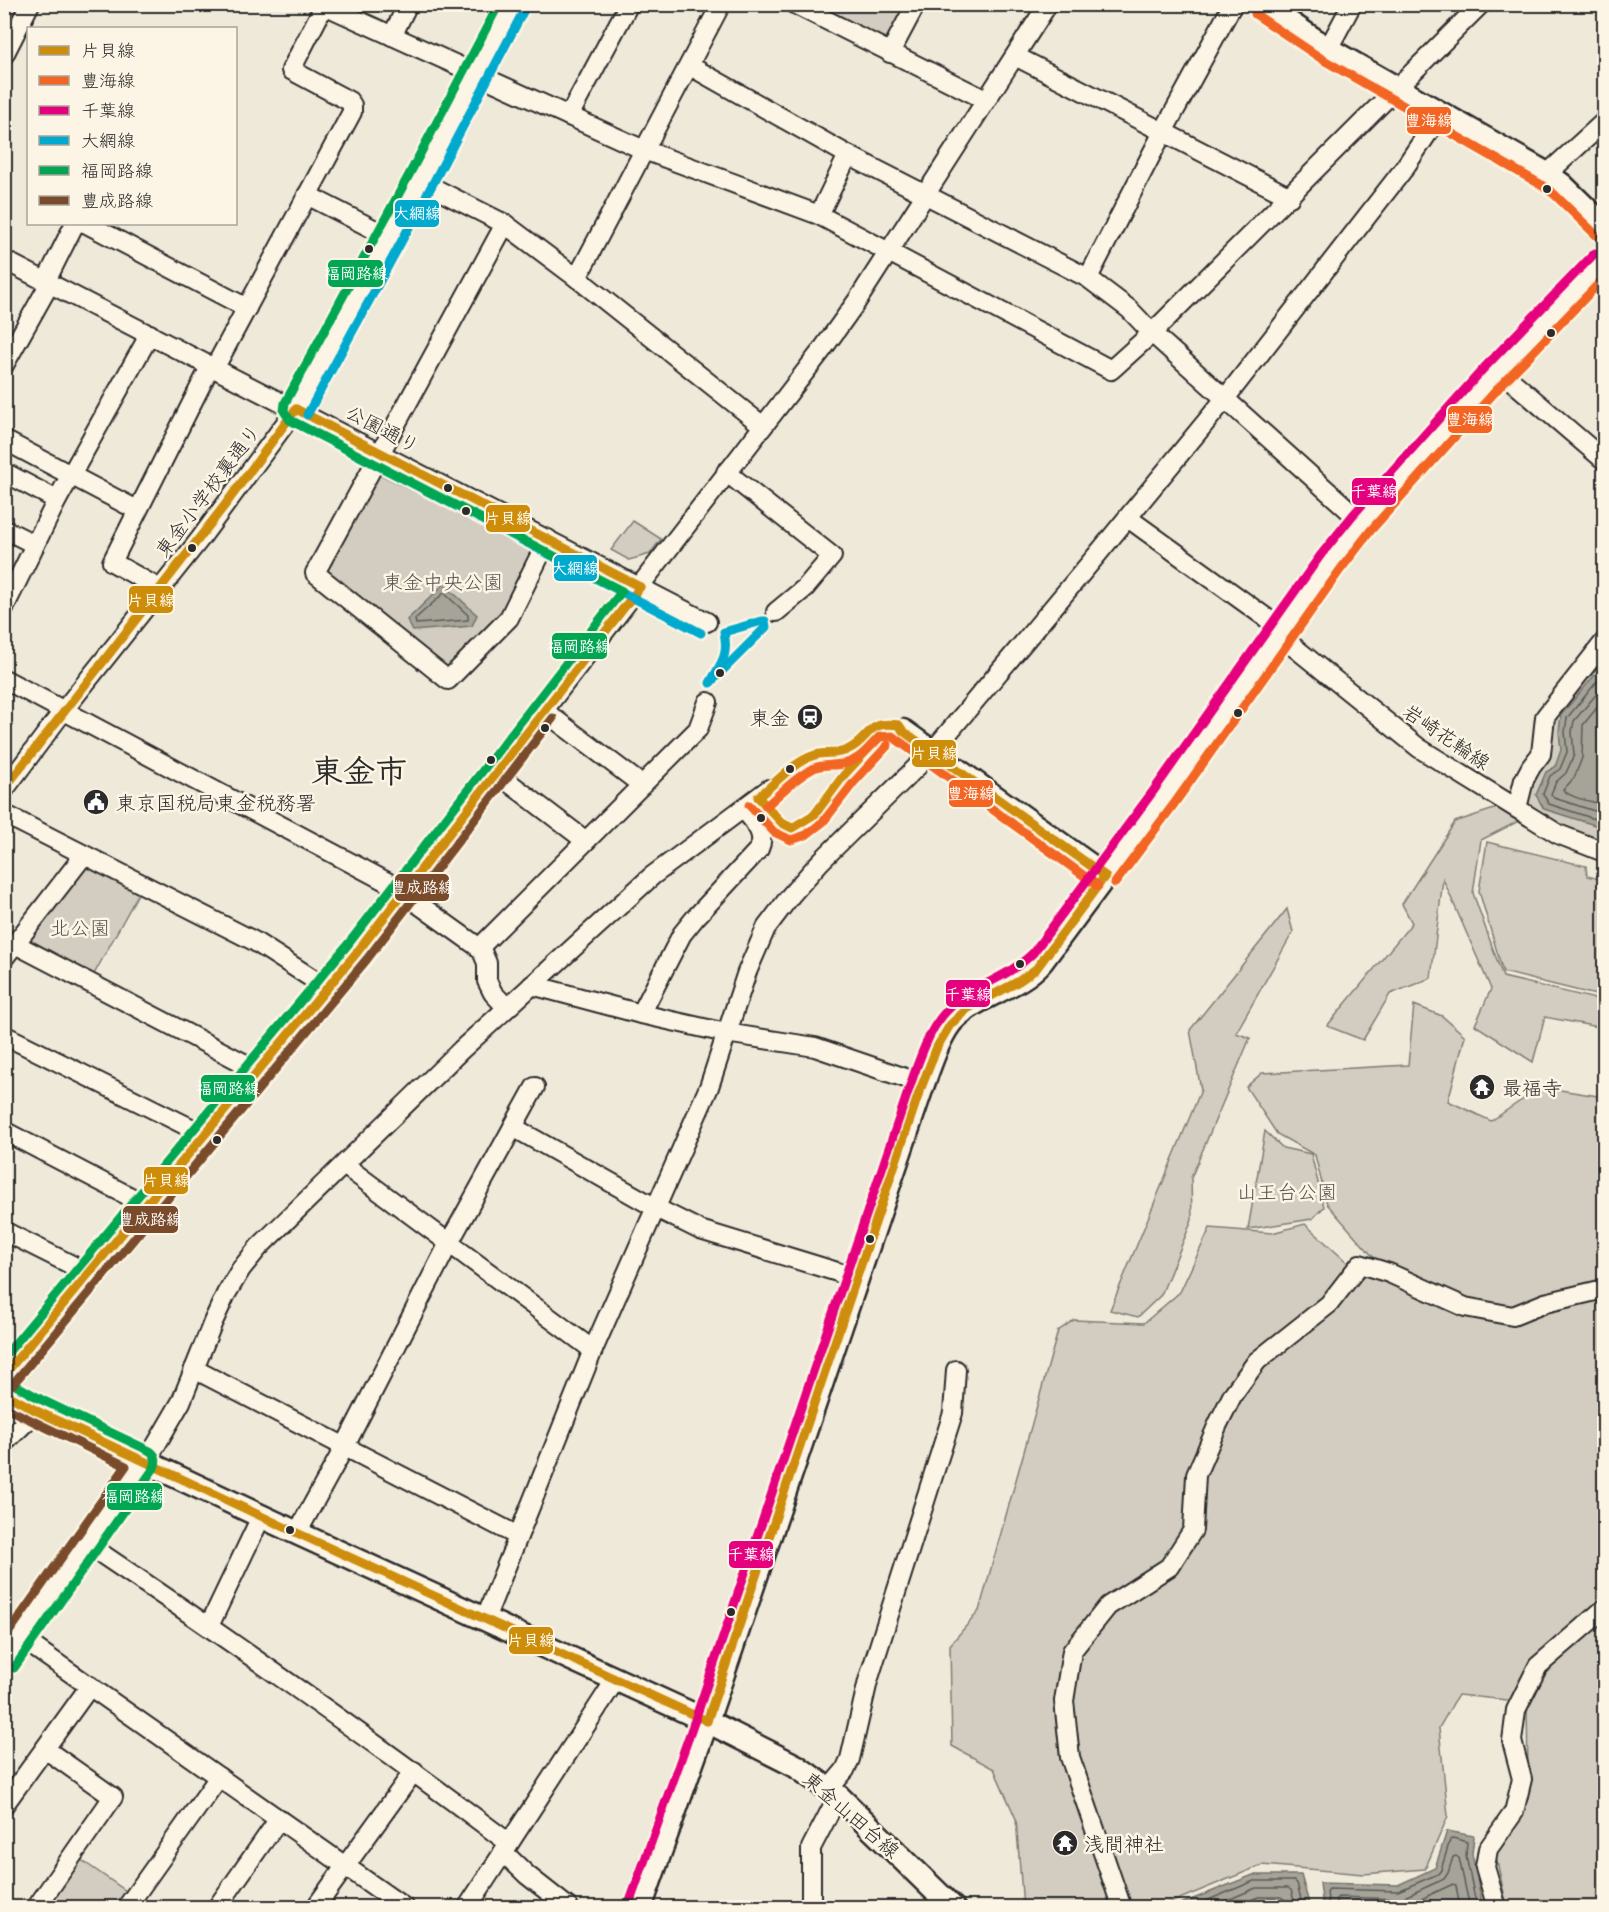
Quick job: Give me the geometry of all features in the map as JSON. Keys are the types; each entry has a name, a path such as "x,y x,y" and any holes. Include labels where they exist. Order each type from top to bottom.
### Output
{"main road":[{"path":"1262,4 1328,49 1547,174 1562,185 1605,226"},
{"path":"640,1908 707,1721 923,1084 947,1030 955,1018 967,1008 1026,977 1035,969 1164,797 1362,522 1499,370 1605,261"},
{"path":"903,731 1105,876"},
{"name":"東金山田台線","path":"4,1393 37,1411 261,1517 707,1721 796,1766 834,1793 953,1908"}],"street":[{"path":"4,55 30,4"},
{"path":"392,36 408,4"},
{"name":"東金小学校裏通り","path":"4,790 296,409 513,4"},
{"path":"569,116 628,4"},
{"path":"577,278 721,4"},
{"path":"795,4 814,9 890,54 986,100"},
{"path":"890,54 916,4"},
{"path":"4,1376 327,988 822,350 857,301 1048,4"},
{"path":"1089,278 1163,132 1233,4"},
{"path":"1328,49 1352,4"},
{"path":"160,589 112,562 213,366 247,308 352,112 349,100 291,70 324,5 644,150 819,215 1111,370 1152,333 1290,197 1481,5"},
{"path":"1015,56 1290,197"},
{"path":"690,66 848,155 1089,278 1129,309 1224,400 1362,522"},
{"path":"485,1619 593,1350 709,1087 747,972 766,928 820,862 933,751 1128,518 1224,400 1403,170 1442,112"},
{"path":"1547,174 1605,122"},
{"path":"819,215 848,155"},
{"path":"420,181 505,224 577,278 763,426"},
{"path":"308,195 389,237"},
{"path":"505,224 315,573 448,680 509,618 548,539"},
{"path":"4,365 48,282 74,225"},
{"path":"89,225 247,308"},
{"name":"公園通り","path":"4,260 707,622"},
{"path":"4,608 57,500 150,334"},
{"path":"1499,370 1605,460"},
{"path":"4,440 137,510"},
{"path":"4,472 57,500"},
{"path":"726,472 832,556 806,588 776,612"},
{"name":"岩崎花輪線","path":"1128,518 1281,633 1419,748 1558,834 1605,852"},
{"path":"4,529 34,544"},
{"path":"1517,808 1524,780 1541,754 1545,717 1605,642"},
{"path":"4,679 389,883 479,948 487,963 487,981 493,993 507,1008"},
{"path":"479,948 698,729 708,702"},
{"path":"544,711 642,785"},
{"path":"495,772 586,842"},
{"path":"4,1661 156,1445 181,1402 217,1312 241,1269 259,1247 460,1050 652,876 769,789"},
{"path":"641,1014 682,934 694,918 759,849 763,841 761,833 744,808"},
{"path":"10,817 254,941 327,988"},
{"path":"84,855 10,951 259,1071"},
{"path":"532,986 726,1033 814,1047 923,1084"},
{"path":"4,1035 205,1135"},
{"path":"297,1533 345,1446 449,1243 535,1087"},
{"path":"513,1128 700,1230 857,1278"},
{"path":"4,1131 146,1205"},
{"path":"344,1165 593,1350"},
{"path":"4,1231 90,1274"},
{"path":"1122,1908 1070,1757 1064,1701 1072,1651 1108,1606 1169,1567 1193,1530 1196,1476 1233,1394 1257,1361 1329,1304 1360,1264 1389,1273 1466,1307 1513,1316 1545,1303 1605,1289"},
{"path":"194,1369 518,1536"},
{"path":"812,1908 811,1848 852,1750 880,1640 952,1413 956,1370"},
{"path":"4,1443 37,1411"},
{"path":"209,1626 261,1517"},
{"path":"87,1544 209,1626 414,1771 506,1848 527,1875 569,1908"},
{"path":"1497,1908 1485,1867 1488,1849 1514,1812 1522,1779 1512,1741 1516,1710 1538,1665 1605,1609"},
{"path":"4,1626 405,1908"},
{"path":"467,1908 616,1679"},
{"path":"4,1805 90,1686"},
{"path":"36,1908 113,1797 45,1749"},
{"path":"315,1908 414,1771"},
{"path":"126,1908 219,1777"},
{"path":"218,1907 279,1819"}],"green space":[{"path":"824,5 907,5 886,43 821,10"},
{"name":"東金中央公園","path":"373,471 535,551 504,615 449,672 323,570"},
{"path":"633,521 661,539 650,554 629,560 611,550"},
{"path":"1604,650 1604,842 1548,820 1528,805 1529,784 1549,718"},
{"path":"1500,807 1521,820 1481,840 1473,893 1503,977 1604,1001 1604,1028 1545,1017 1533,1062 1475,1025 1491,989 1443,879 1431,978 1390,994 1363,1040 1327,1026 1412,923 1402,904 1455,822"},
{"path":"1487,842 1586,866 1587,876 1604,880 1604,997 1503,972 1479,891"},
{"name":"北公園","path":"86,863 139,892 93,976 27,938"},
{"path":"1287,909 1293,932 1236,1033 1250,1038 1191,1178 1192,1220 1161,1295 1138,1317 1110,1310 1201,1090 1190,1030"},
{"path":"1414,1005 1442,1016 1465,1036 1448,1101 1491,1121 1541,1087 1604,1097 1604,1907 1507,1907 1495,1852 1528,1777 1527,1702 1458,1695 1439,1728 1448,1816 1425,1869 1363,1874 1262,1865 1160,1907 1023,1907 1016,1819 994,1769 952,1746 950,1645 979,1611 1058,1331 1074,1320 1144,1323 1180,1292 1210,1228 1272,1233 1305,1224 1360,1274 1375,1259 1327,1204 1315,1155 1277,1134 1246,1087 1262,1073 1408,1065"},
{"name":"山王台公園","path":"1265,1131 1283,1148 1311,1154 1324,1207 1312,1219 1248,1229"},
{"path":"77,1857 126,1891 115,1907 42,1908"}],"water":[{"path":"444,584 477,615 472,626 413,631 407,620"},
{"path":"1604,664 1604,828 1544,809 1536,795 1546,772 1555,767 1561,750 1559,732 1561,715"},
{"path":"1447,1831 1474,1836 1472,1854 1483,1907 1323,1907 1320,1883 1398,1885 1435,1868"},
{"path":"1253,1875 1301,1875 1310,1907 1173,1907"}],"transit line":[{"name":"福岡路線","path":"4,1357 349,943 622,591 290,420 284,411 285,403 499,4"},
{"name":"大網線","path":"307,415 524,10"},
{"name":"豊海線","path":"1255,14 1322,59 1540,184 1554,194 1596,235"},
{"name":"千葉線","path":"629,1904 696,1717 912,1080 934,1028 941,1017 961,998 1012,969 1033,953 1154,790 1320,556 1353,515 1484,368 1595,253"},
{"name":"豊海線","path":"1115,883 1371,530 1502,384 1604,278"},
{"name":"片貝線","path":"296,409 640,587"},
{"name":"片貝線","path":"4,789 225,505 296,409"},
{"name":"大網線","path":"290,420 701,633"},
{"name":"片貝線","path":"4,1375 358,951 640,587"},
{"name":"大網線","path":"762,621 765,621 766,627 710,683 725,653 724,632 762,621"},
{"name":"豊成路線","path":"13,1384 367,959 553,718"},
{"name":"片貝線","path":"758,797 807,758 847,750 880,725 899,725 903,731 1105,876"},
{"name":"片貝線","path":"758,797 782,823 792,828 815,814 844,775 880,736"},
{"name":"豊海線","path":"766,806 814,768 839,765 854,760 880,737 892,736 1098,886"},
{"name":"豊海線","path":"749,805 774,832 791,840 806,835 823,822 854,782 888,745"},
{"name":"片貝線","path":"707,1721 919,1093 937,1047 950,1025 967,1009 1019,981 1036,969 1105,876"},
{"name":"福岡路線","path":"10,1382 42,1400 150,1451 154,1454 156,1461 154,1468 14,1668"},
{"name":"片貝線","path":"4,1393 37,1411 297,1533 707,1721"},
{"name":"豊成路線","path":"4,1407 126,1466 4,1639"}],"place":[{"name":"東金","path":"810,717"},
{"name":"東京国税局東金税務署","path":"96,802"},
{"name":"最福寺","path":"1482,1087"},
{"name":"浅間神社","path":"1065,1843"}],"district":[{"name":"東金市","path":"359,769"}]}
